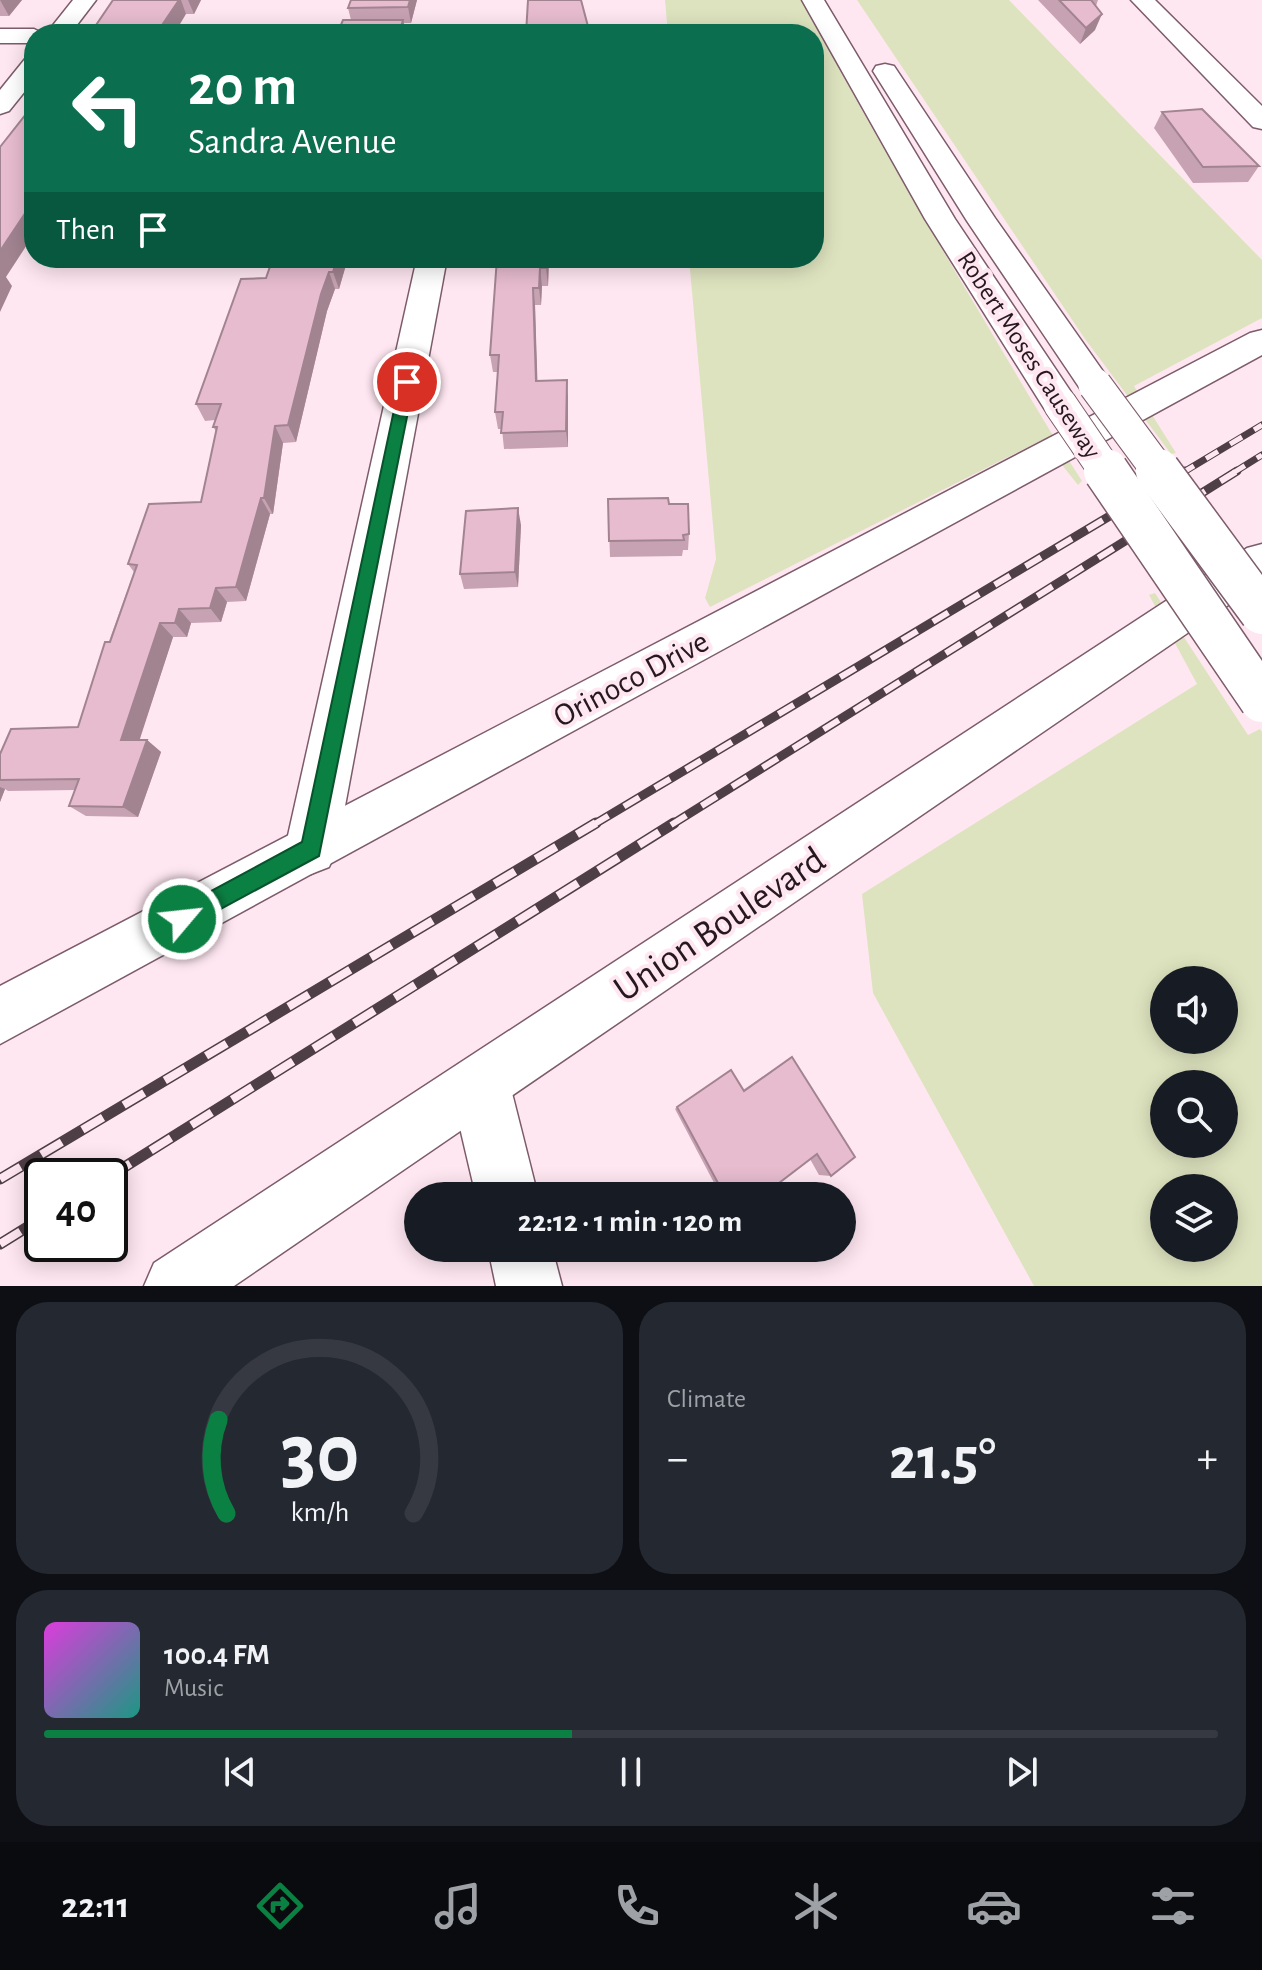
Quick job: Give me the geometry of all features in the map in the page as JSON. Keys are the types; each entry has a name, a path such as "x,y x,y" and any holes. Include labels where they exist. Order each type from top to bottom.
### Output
{"main road":[{"path":"66,24 85,0"},
{"name":"Robert Moses Causeway","path":"813,0 917,180 1060,404 1262,700"},
{"path":"1142,0 1262,121"},
{"path":"0,36 24,36"},
{"name":"Robert Moses Causeway","path":"871,48 982,221 1095,385 1262,612"},
{"path":"0,106 24,76"},
{"path":"311,849 430,268"},
{"name":"Orinoco Drive","path":"0,1016 1262,341"},
{"name":"Union Boulevard","path":"177,1286 1262,560"},
{"path":"480,1085 504,1182"},
{"path":"523,1262 529,1286"}],"green space":[{"path":"665,0 803,0 816,24 667,24"},
{"path":"857,0 1009,0 1262,260 1262,318 1134,386 1176,453 1171,454 1085,339"},
{"path":"824,39 902,181 1082,481 1078,485 1042,440 710,607 705,598 716,559 690,268 824,268"},
{"path":"1155,593 1248,735 1260,729 1262,732 1262,1286 1034,1286 873,993 862,894 1197,684 1149,595"}],"building":[{"path":"113,0 179,0 163,24 97,24"},
{"path":"351,0 410,0 408,7 348,8"},
{"path":"528,0 581,0 587,24 527,24"},
{"path":"1059,0 1091,0 1102,14 1086,28"},
{"path":"343,20 403,20 402,24 341,24"},
{"path":"1202,109 1259,166 1203,167 1162,112"},
{"path":"24,117 24,215 0,251 0,147"},
{"path":"270,268 334,268 333,272 329,272 321,294 288,425 275,426 264,498 261,498 236,587 216,588 210,608 179,609 175,623 160,623 121,740 147,740 123,807 69,806 79,779 0,780 0,754 11,729 78,727 105,642 110,642 137,565 128,564 149,504 201,502 217,427 213,427 221,404 196,404 241,279 266,278"},
{"path":"496,268 540,268 539,288 533,288 536,381 567,380 566,431 501,433 503,412 495,412 499,355 490,355"},
{"path":"668,498 669,504 688,504 689,534 683,535 684,540 609,541 608,499"},
{"path":"518,508 515,572 460,574 466,511"},
{"path":"792,1057 855,1157 831,1176 817,1154 780,1182 717,1182 677,1107 731,1070 744,1091"}],"railway":[{"path":"1182,473 1262,425"},
{"path":"1233,473 1262,455"},
{"path":"593,825 1185,471"},
{"path":"671,825 1237,471"},
{"path":"0,1179 596,823"},
{"path":"128,1165 674,823"},
{"path":"0,1244 24,1229"}],"route":[{"path":"182,919 311,849 407,382"}]}
